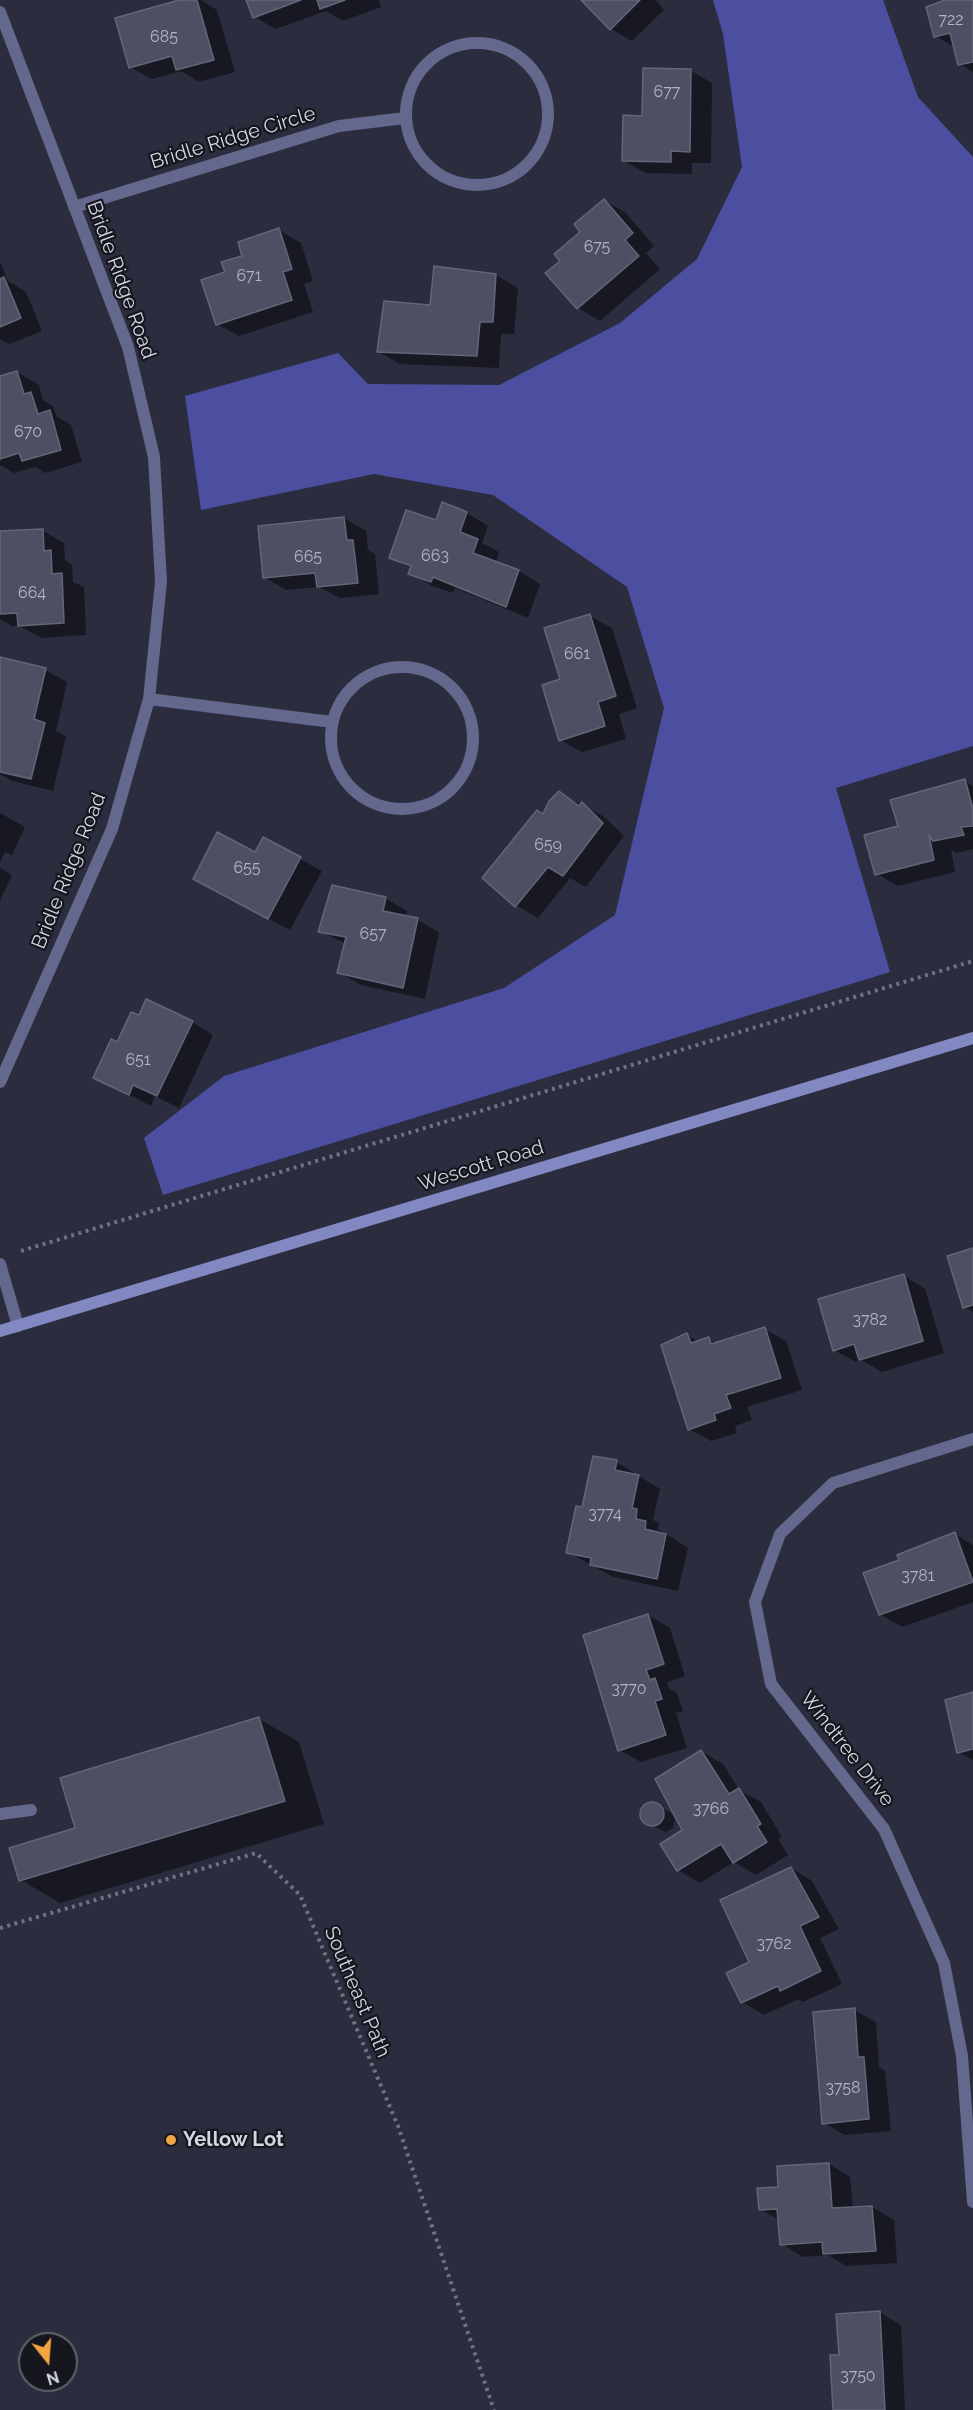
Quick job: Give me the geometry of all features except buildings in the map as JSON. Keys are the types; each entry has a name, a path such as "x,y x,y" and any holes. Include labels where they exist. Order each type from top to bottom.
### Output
{"street":[{"name":"Bridle Ridge Road","path":"0,12 128,347 154,458 161,582 149,699 112,829 0,1082"},
{"path":"480,43 503,47 523,59 539,77 547,99 548,123 541,145 527,164 508,178 486,184 463,183 441,175 423,161 411,141 405,118 408,95 418,73 435,56 456,45 480,43"},
{"name":"Bridle Ridge Circle","path":"74,207 339,126 405,118"},
{"path":"402,667 425,670 446,682 462,700 471,721 473,745 467,768 454,787 436,801 414,809 390,809 368,801 350,787 343,778 337,768 331,746 332,722 342,700 357,683 378,671 402,667"},
{"path":"149,699 332,722"},
{"name":"Wescott Road","path":"0,1331 973,1038"},
{"path":"0,1264 18,1326"},
{"name":"Windtree Drive","path":"973,1439 833,1483 780,1534 755,1602 771,1684 884,1829 944,1963 962,2056 973,2202"},
{"path":"0,1814 31,1810"}],"path":[{"path":"11,1254 973,961"},
{"name":"Southeast Path","path":"0,1928 256,1853 293,1888 300,1895 398,2126 494,2410"}],"shaded area":[{"path":"713,0 883,0 918,97 973,157 973,746 836,788 890,972 163,1195 144,1138 224,1076 504,988 615,915 664,708 627,587 493,495 374,474 201,510 185,396 338,353 368,384 499,385 620,323 697,259 742,167 723,34"}],"place":[{"name":"Yellow Lot","path":"171,2140"}]}
